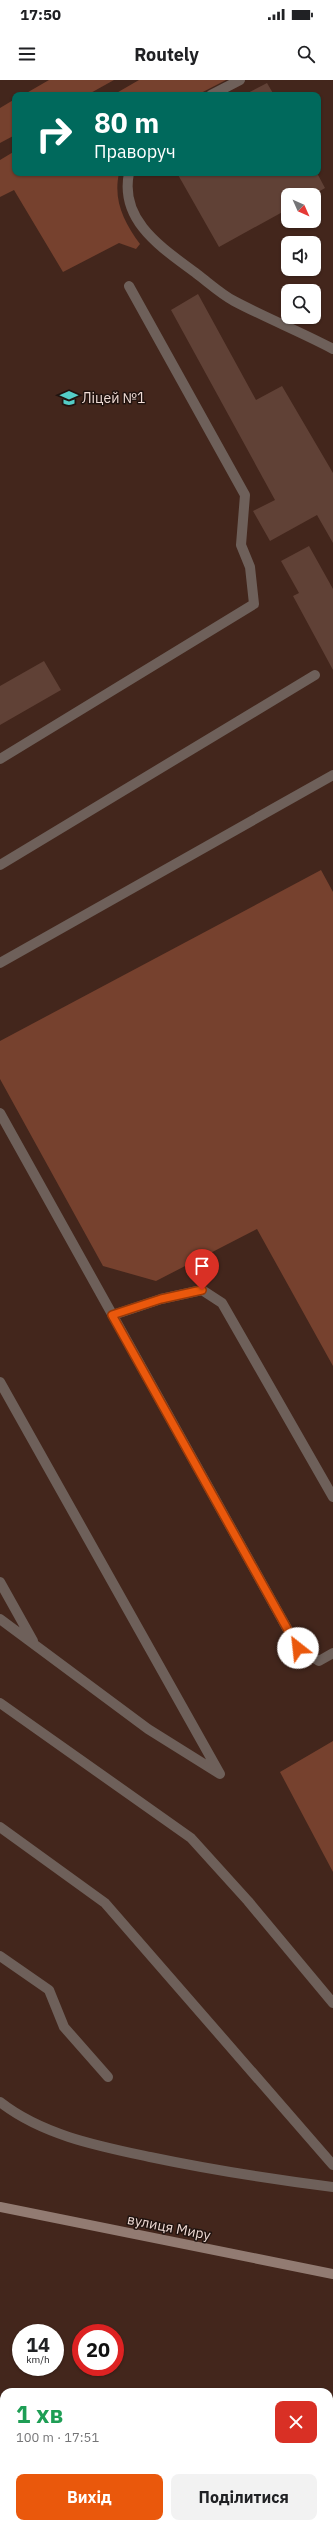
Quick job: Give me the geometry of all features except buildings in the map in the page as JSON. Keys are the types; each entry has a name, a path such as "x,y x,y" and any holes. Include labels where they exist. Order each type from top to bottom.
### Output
{"street":[{"name":"вулиця Миру","path":"0,2207 333,2274"}],"lane":[{"path":"217,92 240,80"},
{"path":"130,176 128,195 133,213 146,233 166,251 233,301 333,349"},
{"path":"0,759 181,650 254,604 250,567 241,545 245,495 129,286"},
{"path":"0,865 315,675"},
{"path":"0,963 333,775"},
{"path":"0,1113 298,1648 319,1661 333,1653"},
{"path":"112,1315 161,1299 202,1290 222,1303 333,1497"},
{"path":"0,1382 220,1774 148,1729 0,1619"},
{"path":"0,1582 34,1644"},
{"path":"0,1703 191,1838 248,1901 333,2003"},
{"path":"0,1827 105,1903 333,2165"},
{"path":"0,1956 49,1990 64,2027 108,2077"},
{"path":"0,2102 19,2116 93,2145 229,2174 333,2187"}],"shaded area":[{"path":"49,80 114,80 92,92 28,92"},
{"path":"139,80 226,80 203,92 118,92"},
{"path":"12,101 12,137 0,143 0,108"},
{"path":"12,153 12,176 119,176 118,193 121,211 129,228 140,244 136,249 119,243 63,272 14,190 0,197 0,160"},
{"path":"321,870 333,892 333,1366 257,1229 156,1281 103,1266 0,1079 0,1041"},
{"path":"333,1741 333,1872 280,1772"}],"place":[{"name":"Ліцей №1","path":"69,398"}],"route":[{"path":"202,1290 161,1299 112,1315 298,1648"}]}
